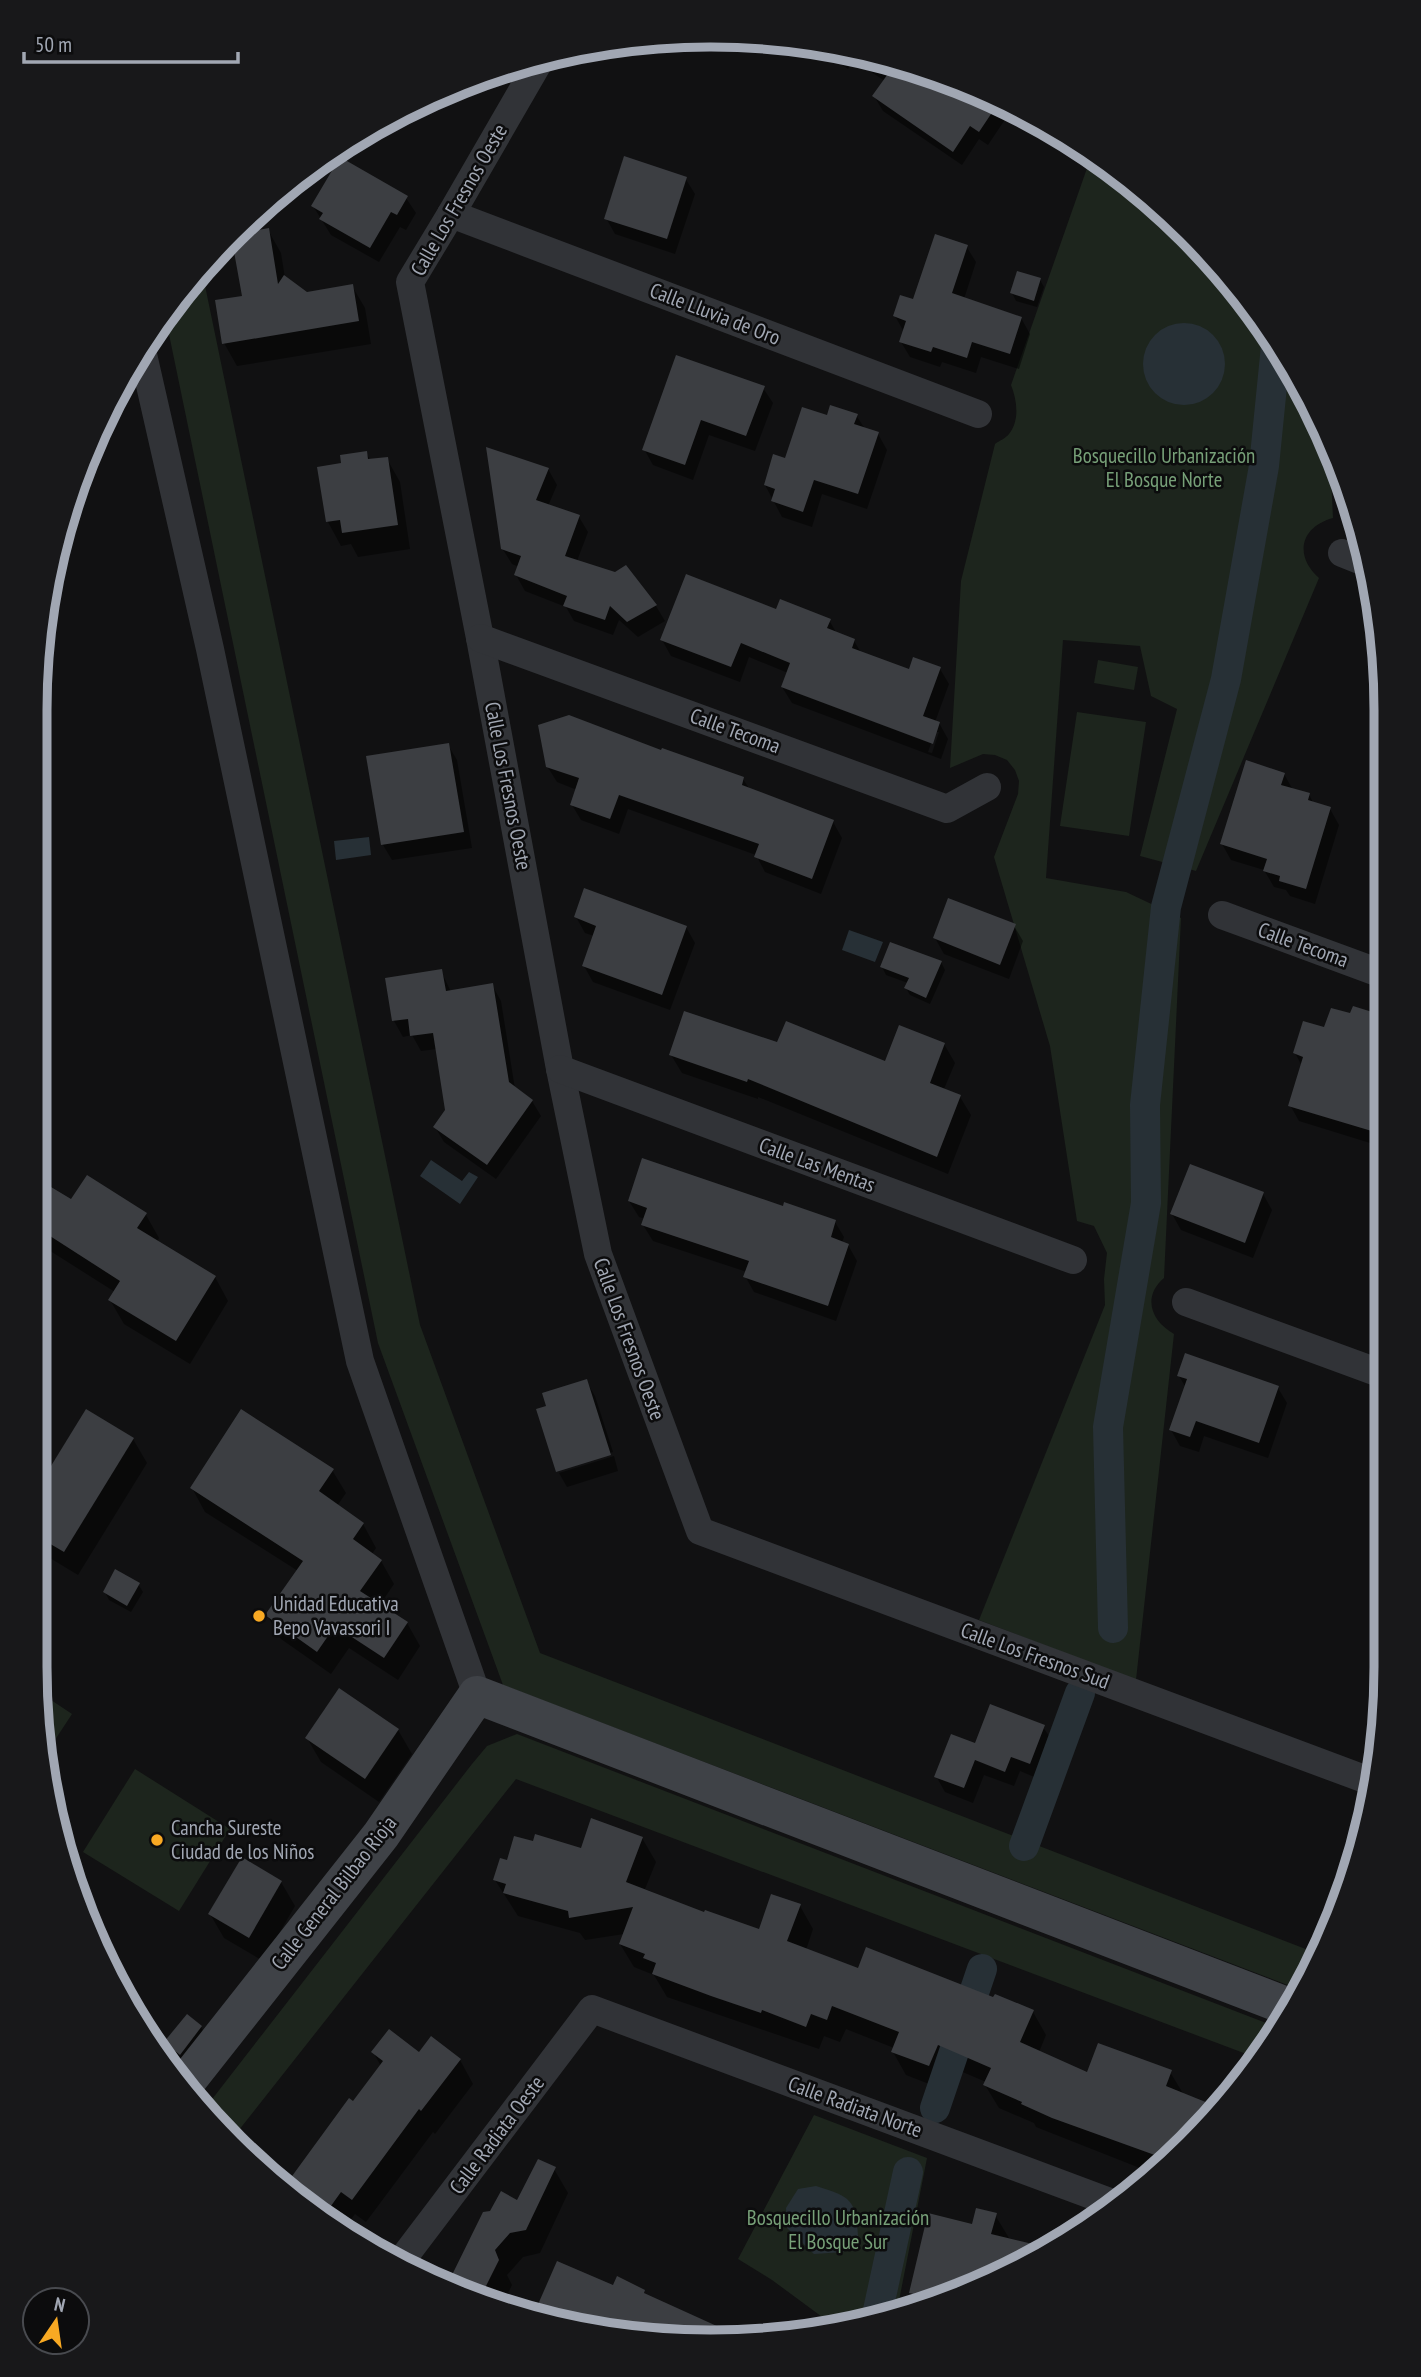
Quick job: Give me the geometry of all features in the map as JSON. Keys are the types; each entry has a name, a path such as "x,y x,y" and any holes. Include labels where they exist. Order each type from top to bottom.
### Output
{"street":[{"name":"Calle Los Fresnos Oeste","path":"533,72 410,282 598,1254 700,1531"},
{"name":"Calle Lluvia de Oro","path":"451,214 978,414"},
{"path":"145,364 210,649 360,1361 477,1695 1281,2004"},
{"name":"Calle Tecoma","path":"480,638 947,809 987,788"},
{"name":"Calle Tecoma","path":"1222,915 1374,971"},
{"name":"Calle Las Mentas","path":"561,1069 1073,1261"},
{"path":"1186,1303 1374,1371"},
{"name":"Calle Los Fresnos Sud","path":"700,1531 1364,1779"},
{"name":"Calle General Bilbao Rioja","path":"190,2077 381,1835 477,1695"},
{"name":"Calle Radiata Norte","path":"592,2009 1104,2200"},
{"name":"Calle Radiata Oeste","path":"406,2255 592,2009"}],"green space":[{"name":"Bosquecillo Urbanización El Bosque Norte","path":"1088,165 1148,212 1209,273 1237,307 1285,379 1331,477 1333,518 1313,528 1304,543 1306,561 1319,578 1196,871 1140,856 1177,709 1151,696 1140,646 1063,640 1046,878 1126,892 1181,918 1164,1278 1157,1285 1151,1301 1155,1316 1174,1334 1136,1680 979,1620 1105,1305 1107,1253 1094,1226 1077,1221 1050,1046 994,857 1018,794 1019,781 1007,760 995,755 983,754 950,768 961,581 995,444 1008,435 1015,423 1016,403 1011,385"},
{"path":"204,282 420,1325 540,1653 1309,1950 1291,1986 503,1685 378,1343 168,329"},
{"path":"1098,660 1138,667 1134,690 1094,683"},
{"path":"1077,712 1146,722 1129,836 1060,826"},
{"path":"48,1698 72,1714 52,1744"},
{"path":"517,1734 1269,2024 1248,2055 516,1779 238,2131 210,2102 487,1746"},
{"name":"Cancha Sureste Ciudad de los Niños","path":"135,1769 230,1829 179,1911 83,1852"},
{"name":"Bosquecillo Urbanización El Bosque Sur","path":"814,2115 927,2158 899,2302 825,2319 738,2259"}],"shaded area":[{"path":"1184,323 1200,326 1213,335 1222,348 1225,364 1222,380 1213,393 1200,402 1184,405 1168,402 1155,393 1146,380 1143,364 1146,348 1155,335 1168,326"},
{"path":"369,837 371,855 336,860 334,841"},
{"path":"849,930 883,942 875,962 842,950"},
{"path":"431,1160 462,1181 469,1172 478,1177 460,1204 420,1176"},
{"path":"816,2186 837,2193 853,2207 858,2237 843,2252 814,2254 787,2228 786,2208 798,2189"}],"building":[{"path":"889,72 924,82 993,111 979,132 970,126 953,152 872,96"},
{"path":"624,156 687,177 667,239 604,219"},
{"path":"343,159 408,196 397,215 391,212 370,248 319,219 323,213 311,206 336,163"},
{"path":"269,228 278,284 284,275 307,292 353,284 359,321 222,344 215,300 242,296 234,250 254,231"},
{"path":"935,234 968,245 952,293 1022,317 1010,354 972,342 967,358 933,347 931,352 899,342 906,321 893,316 900,295 913,299"},
{"path":"1017,271 1041,278 1034,301 1010,293"},
{"path":"676,355 765,386 746,436 701,420 685,465 642,450"},
{"path":"830,405 858,414 854,424 879,432 858,494 814,480 803,512 771,501 775,489 764,485 773,454 785,458 802,407 827,415"},
{"path":"486,447 549,468 536,500 580,515 565,556 615,572 626,565 657,605 627,622 610,606 605,620 563,606 567,596 514,575 521,556 501,549"},
{"path":"367,451 368,459 388,457 398,525 342,533 340,520 326,522 317,467 341,463 340,455"},
{"path":"686,574 776,609 780,599 831,619 827,628 855,639 852,648 909,669 913,657 941,667 923,716 940,722 933,744 781,687 790,663 741,643 731,667 660,640"},
{"path":"569,715 661,750 662,748 744,777 742,785 834,820 812,879 754,857 759,844 619,795 610,819 570,805 579,778 546,767 538,725"},
{"path":"449,743 464,832 381,845 366,756"},
{"path":"1246,760 1285,773 1281,785 1310,793 1308,800 1331,807 1306,889 1279,881 1280,876 1263,871 1267,859 1220,844"},
{"path":"584,888 687,926 662,995 582,966 596,926 574,917"},
{"path":"948,898 1016,924 1000,965 933,938"},
{"path":"890,942 942,961 926,998 904,988 909,978 880,967"},
{"path":"442,969 446,991 493,983 509,1082 533,1100 487,1165 433,1127 445,1110 433,1033 410,1036 408,1019 392,1021 385,978"},
{"path":"1353,1006 1374,1013 1374,1132 1288,1106 1303,1057 1293,1053 1303,1021 1324,1027 1331,1008 1350,1013"},
{"path":"684,1011 777,1042 786,1021 885,1061 899,1025 945,1043 930,1083 961,1095 937,1157 748,1079 747,1082 669,1055"},
{"path":"642,1158 783,1206 784,1202 836,1220 831,1237 849,1244 828,1306 743,1277 749,1261 641,1225 647,1208 628,1201"},
{"path":"1190,1164 1264,1192 1245,1243 1170,1214"},
{"path":"87,1175 147,1213 137,1228 216,1276 176,1341 108,1300 120,1281 47,1234 47,1185 71,1199"},
{"path":"1185,1353 1279,1386 1259,1443 1196,1421 1190,1437 1169,1430 1187,1379 1177,1376"},
{"path":"587,1379 611,1455 556,1472 536,1409 546,1406 542,1393"},
{"path":"86,1409 134,1438 64,1552 47,1542 47,1472"},
{"path":"241,1409 334,1469 319,1491 364,1523 353,1539 382,1560 360,1591 408,1622 384,1658 335,1626 317,1652 265,1615 303,1561 190,1488"},
{"path":"115,1569 140,1583 127,1606 103,1592"},
{"path":"339,1688 399,1729 365,1779 305,1738"},
{"path":"990,1704 1045,1725 1030,1764 1011,1757 1005,1772 975,1760 964,1788 934,1777 951,1734 975,1743"},
{"path":"591,1818 643,1837 626,1882 704,1912 705,1910 759,1929 771,1894 801,1904 787,1941 858,1968 866,1947 993,1997 995,1994 1034,2010 1020,2042 1087,2072 1098,2043 1172,2070 1166,2086 1209,2104 1157,2156 1052,2118 983,2085 991,2068 938,2045 929,2066 891,2052 899,2032 832,2006 827,2020 811,2014 806,2027 652,1974 656,1963 643,1958 645,1954 619,1944 633,1907 569,1918 568,1911 503,1893 506,1884 493,1880 500,1858 507,1860 514,1836 533,1841 535,1834 581,1848"},
{"path":"242,1857 282,1881 249,1938 208,1914"},
{"path":"187,2014 202,2026 180,2055 164,2042"},
{"path":"389,2029 419,2052 431,2036 461,2059 421,2111 419,2109 352,2200 341,2192 329,2209 290,2179 349,2098 353,2101 383,2061 371,2052"},
{"path":"538,2159 556,2167 526,2230 510,2233 495,2250 499,2260 484,2290 451,2276 483,2212 490,2211 501,2191 517,2200"},
{"path":"976,2208 997,2213 991,2234 1035,2245 924,2295 909,2293 928,2213 972,2224"},
{"path":"557,2261 613,2285 617,2276 645,2290 644,2293 724,2329 624,2324 537,2306"}],"waterway":[{"path":"1113,1628 1108,1427 1146,1203 1145,1105 1166,907 1226,679 1264,466 1274,362"},
{"path":"1024,1846 1080,1693"},
{"path":"935,2108 982,1969"},
{"path":"879,2308 908,2172"}],"place":[{"name":"Unidad Educativa Bepo Vavassori I","path":"259,1616"},
{"name":"Cancha Sureste Ciudad de los Niños","path":"157,1840"}]}
